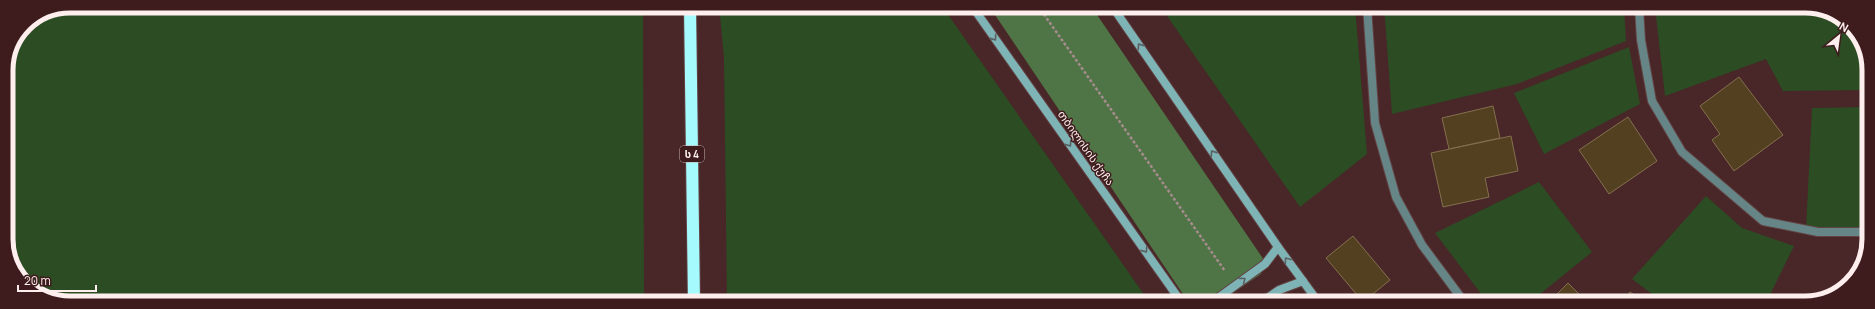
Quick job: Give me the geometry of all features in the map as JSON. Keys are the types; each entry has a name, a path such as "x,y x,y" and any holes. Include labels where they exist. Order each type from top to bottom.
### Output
{"highway":[{"name":"ს 4","path":"690,13 694,296"}],"main road":[{"name":"თბილისის ქუჩა","path":"977,13 1177,296"},
{"path":"1117,13 1278,247 1314,296"},
{"path":"1221,296 1265,264 1278,247"},
{"path":"1270,296 1279,290 1303,282"}],"street":[{"path":"1368,13 1376,123 1396,197 1422,245 1460,296"},
{"path":"1639,13 1641,40 1652,101 1682,152 1763,220 1818,232 1862,232"}],"path":[{"path":"1043,13 1235,286"}],"green space":[{"path":"70,13 643,13 644,296 62,296 48,292 32,282 21,268 16,258 13,239 14,59 17,48 23,38 38,23 48,17"},
{"path":"720,13 947,13 1145,296 727,296 724,57"},
{"path":"994,13 1096,13 1264,260 1261,274 1228,296 1184,296"},
{"path":"1165,13 1356,13 1367,154 1300,207"},
{"path":"1385,13 1624,13 1626,41 1517,84 1392,114"},
{"path":"1656,13 1813,13 1830,19 1845,30 1854,41 1861,59 1862,90 1783,91 1766,59 1665,96"},
{"path":"1629,47 1640,104 1544,154 1514,93"},
{"path":"1862,107 1862,229 1806,230 1812,108"},
{"path":"1539,182 1592,252 1538,296 1483,296 1435,233"},
{"path":"1706,196 1742,228 1794,246 1769,296 1655,296 1632,279"}],"building":[{"path":"1739,77 1783,135 1734,171 1712,140 1720,134 1700,106"},
{"path":"1493,106 1500,138 1449,149 1442,118"},
{"path":"1628,117 1657,161 1609,194 1579,150"},
{"path":"1511,136 1518,171 1485,178 1489,197 1443,207 1431,153"},
{"path":"1353,236 1390,280 1370,296 1358,296 1326,258"},
{"path":"1568,283 1581,296 1555,296"},
{"path":"1630,292 1636,296 1627,296"}]}
